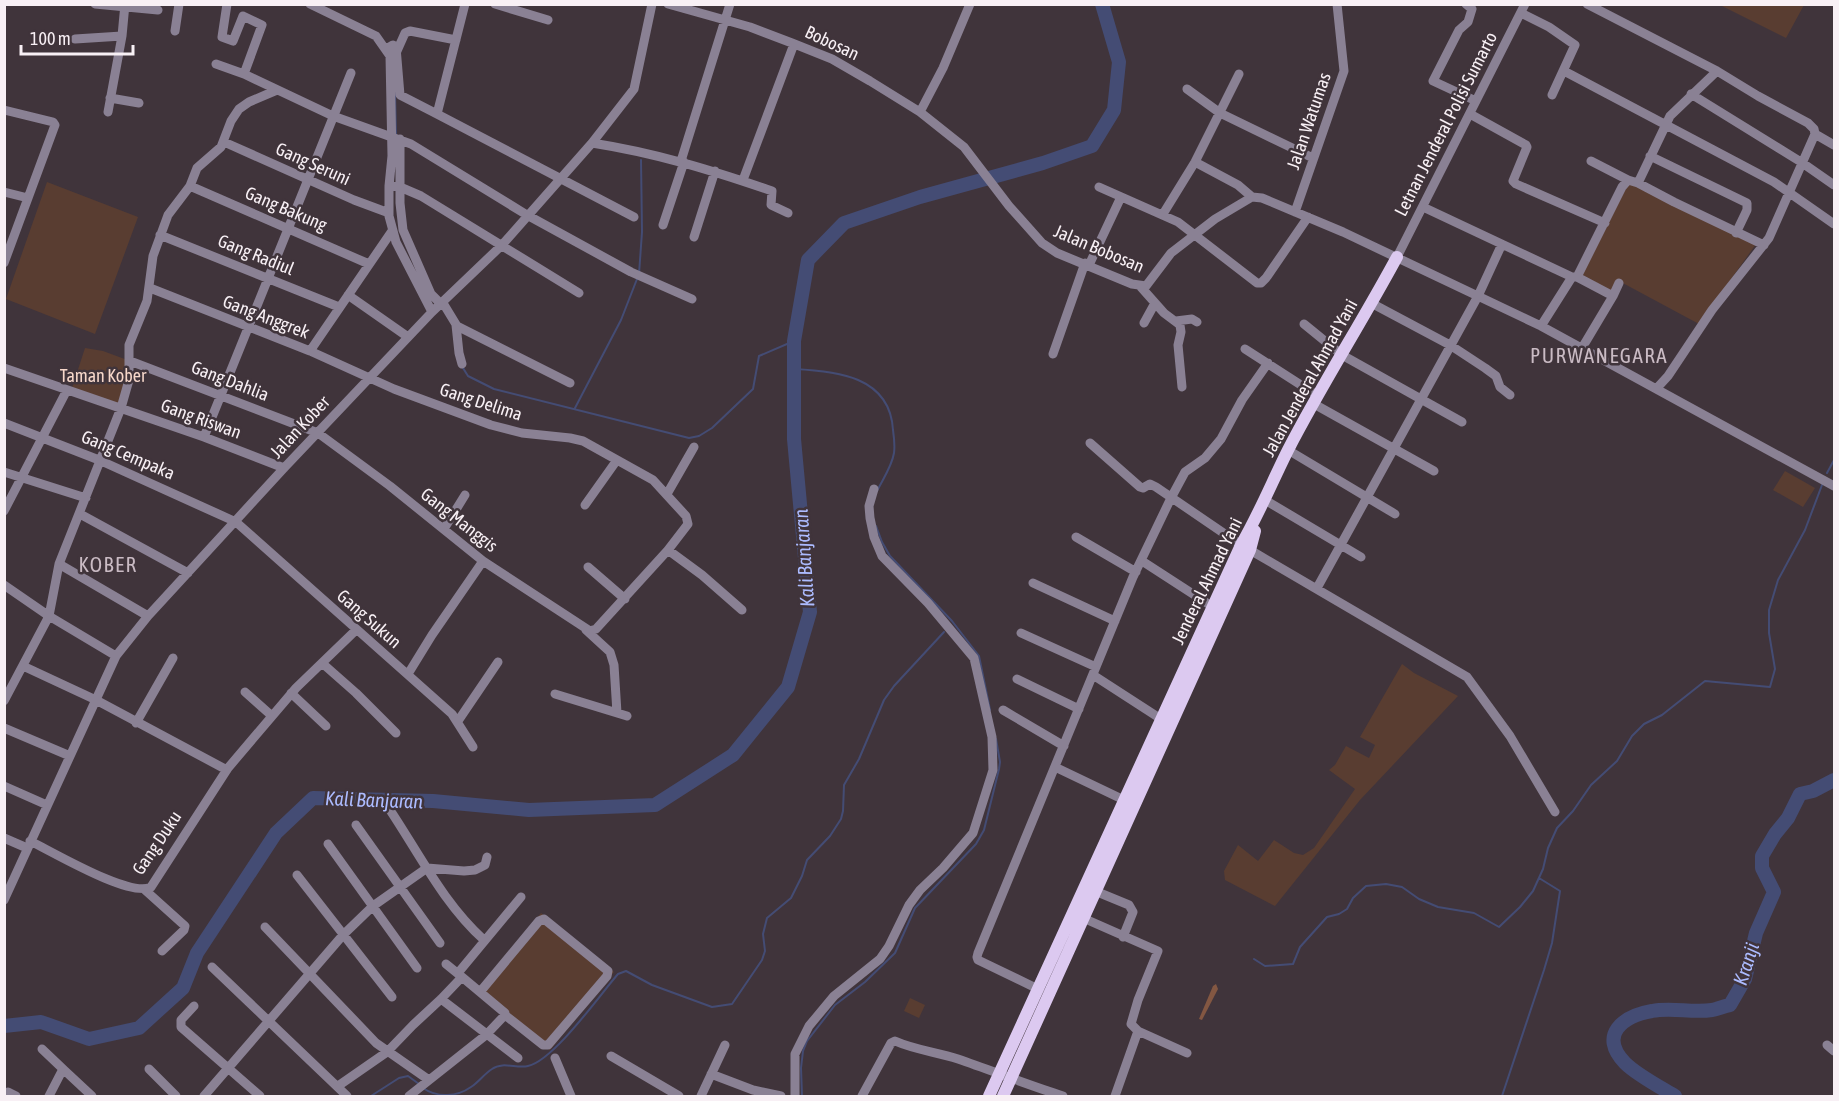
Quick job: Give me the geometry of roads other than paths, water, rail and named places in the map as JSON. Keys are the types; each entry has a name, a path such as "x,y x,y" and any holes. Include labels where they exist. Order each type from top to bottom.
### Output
{"main road":[{"name":"Jalan Jenderal Ahmad Yani","path":"1257,518 1288,450 1373,304 1397,257"},
{"name":"Jenderal Ahmad Yani","path":"989,1096 1005,1077 1257,518"},
{"name":"Jenderal Ahmad Yani","path":"1003,1096 1005,1077 1038,989 1053,971 1083,918 1095,891 1097,875 1124,800 1213,607 1245,547"}],"street":[{"path":"95,4 158,10"},
{"path":"175,31 179,4"},
{"path":"227,4 222,37 233,41 243,16 262,25 244,74"},
{"path":"310,4 376,36 391,49 399,94 634,217"},
{"path":"437,114 465,4"},
{"path":"495,4 548,20"},
{"name":"Jalan Kober","path":"4,900 116,656 148,616 284,468 438,306 502,245 592,143 634,89 652,4"},
{"name":"Bobosan","path":"668,4 725,20 832,59 920,112 964,147"},
{"path":"663,225 730,4"},
{"path":"920,112 943,68 970,4"},
{"name":"Jalan Watumas","path":"1294,212 1344,71 1336,4"},
{"path":"1466,4 1472,9 1468,22 1459,30 1433,81 1476,101"},
{"path":"1587,4 1717,71 1808,123 1814,129 1815,134 1764,245 1712,310 1658,388"},
{"path":"108,112 125,6"},
{"path":"1523,9 1575,45 1552,95"},
{"name":"Letnan Jenderal Polisi Sumarto","path":"1397,257 1523,9"},
{"path":"438,306 403,230 395,187 396,138 391,49 405,33 410,31 456,40"},
{"path":"75,39 122,36"},
{"path":"743,180 794,44"},
{"path":"216,64 244,74 333,116 411,144 527,215 630,272 692,299"},
{"path":"1564,71 1789,190 1834,224"},
{"path":"1541,326 1575,277 1622,187 1633,181 1650,156 1665,124 1676,109 1717,71"},
{"path":"204,437 351,73"},
{"path":"1163,214 1195,162 1239,74"},
{"path":"1187,89 1220,113 1313,158"},
{"path":"4,701 12,690 49,616 59,564 121,408 129,380 131,337 140,322 150,288 151,266 168,215 190,186 197,168 224,142 231,121 239,109 277,90"},
{"path":"1691,94 1802,162 1834,185"},
{"path":"110,98 139,103"},
{"path":"230,104 239,109"},
{"path":"4,110 55,124 4,263"},
{"path":"1470,114 1526,145 1514,176 1516,184 1605,223"},
{"path":"1815,134 1834,145"},
{"name":"Gang Seruni","path":"224,142 354,200 389,213"},
{"path":"592,143 683,161 743,180 772,191 771,205 788,213"},
{"name":"Jalan Bobosan","path":"964,147 1009,206 1042,243 1057,253 1140,286 1149,284 1172,253 1193,236 1215,219 1252,197"},
{"path":"1650,156 1747,203 1747,210 1736,233"},
{"path":"1591,161 1764,245"},
{"path":"1195,162 1238,185 1252,197 1262,198 1308,217 1541,326 1834,486"},
{"path":"694,237 716,171"},
{"name":"Gang Bakung","path":"190,186 369,264"},
{"path":"395,187 389,213 392,231 408,267 438,306 456,325 570,383"},
{"path":"395,187 421,196 579,293"},
{"path":"1099,187 1178,222 1250,279 1261,283 1308,217"},
{"path":"4,192 28,198"},
{"path":"1053,354 1087,264 1121,197"},
{"path":"1423,207 1613,296"},
{"path":"310,351 392,231"},
{"path":"4,233 15,237"},
{"name":"Gang Radiul","path":"160,234 339,307"},
{"path":"1317,588 1478,296 1502,244"},
{"path":"1582,348 1619,283"},
{"path":"1140,286 1180,325 1178,345 1182,387"},
{"name":"Gang Anggrek","path":"150,288 310,351 370,378"},
{"path":"348,295 408,337"},
{"path":"1144,323 1155,303"},
{"path":"1373,304 1450,345 1496,376 1500,387 1510,395"},
{"path":"1176,321 1192,319 1197,322"},
{"path":"1304,324 1342,355 1462,422"},
{"path":"456,325 462,364"},
{"path":"1245,349 1268,363 1316,400 1394,450 1434,471"},
{"name":"Gang Dahlia","path":"130,361 318,433"},
{"path":"1038,989 976,957 1114,621 1170,498 1185,472 1205,458 1221,439 1242,400 1268,363"},
{"name":"Gang Riswan","path":"4,368 204,437 284,468"},
{"name":"Gang Delima","path":"370,378 491,425 522,433 583,441 654,480 686,516 688,524 625,599 596,629 593,631 585,629"},
{"path":"5,508 68,390"},
{"name":"Gang Cempaka","path":"4,423 99,460 236,522"},
{"name":"Gang Manggis","path":"318,433 368,469 483,561 585,629 610,652 614,665 616,713"},
{"path":"1090,443 1140,487 1152,484 1245,547 1467,677 1510,736 1555,812"},
{"path":"667,494 694,447"},
{"path":"1288,450 1395,514"},
{"path":"585,505 617,460"},
{"path":"4,472 86,498"},
{"path":"795,1096 795,1054 809,1026 834,996 880,960 890,946 909,905 920,890 964,845 977,824 993,770 993,737 974,658 882,556 874,537 870,518 874,489"},
{"path":"444,529 465,495"},
{"path":"1265,500 1361,557"},
{"path":"80,514 188,573"},
{"name":"Gang Sukun","path":"236,522 458,721 472,747"},
{"path":"1076,537 1136,572"},
{"path":"668,550 742,610"},
{"path":"408,674 483,561"},
{"path":"1142,561 1213,607"},
{"path":"59,564 148,616"},
{"path":"588,567 625,599"},
{"path":"1033,583 1114,621"},
{"path":"4,585 49,616 116,656"},
{"name":"Gang Duku","path":"4,838 29,845 92,873 145,890 151,887 227,770 291,693 356,630"},
{"path":"1022,633 1094,671 1161,719"},
{"path":"136,723 173,658"},
{"path":"458,721 498,662"},
{"path":"322,663 396,733"},
{"path":"23,666 96,700 227,770"},
{"path":"1017,679 1079,709"},
{"path":"245,692 272,716"},
{"path":"291,693 326,726"},
{"path":"555,694 627,716"},
{"path":"1003,710 1064,746"},
{"path":"4,728 70,756"},
{"path":"1055,766 1124,800"},
{"path":"4,786 47,805"},
{"path":"390,810 451,906 484,940"},
{"path":"356,825 440,943"},
{"path":"328,844 417,968"},
{"path":"204,1096 343,935 373,906 427,868 475,870 485,865 487,857"},
{"path":"297,875 392,997"},
{"path":"145,890 186,928 162,951"},
{"path":"1095,891 1129,904 1132,908 1133,912 1123,937"},
{"path":"338,1086 387,1052 441,999 484,940 521,897"},
{"path":"1083,918 1158,951 1131,1024 1138,1031 1187,1053"},
{"path":"446,964 543,1045 548,1045 607,976 608,971 544,919 539,921 480,992"},
{"path":"265,927 349,1017 387,1052 429,1081"},
{"path":"212,967 347,1096"},
{"path":"441,999 518,1058"},
{"path":"194,1006 181,1020 182,1027 260,1096"},
{"path":"409,1096 486,1035 505,1015"},
{"path":"1115,1096 1138,1031"},
{"path":"862,1096 891,1044 895,1041 1063,1096"},
{"path":"703,1096 725,1045"},
{"path":"42,1049 92,1096"},
{"path":"611,1056 679,1096"},
{"path":"555,1058 571,1096"},
{"path":"49,1096 63,1069"},
{"path":"149,1069 176,1096"},
{"path":"711,1074 746,1088 781,1096"}],"waterway":[{"name":"Kali Banjaran","path":"4,1026 41,1022 89,1039 139,1028 183,988 197,953 276,833 313,798 433,801 529,810 655,805 733,755 788,687 810,612 794,439 794,341 808,260 844,223 920,197 1043,163 1092,146 1114,110 1119,62 1102,4"},
{"path":"395,93 396,135"},
{"path":"639,274 642,232 641,160"},
{"path":"575,408 621,320 637,279"},
{"path":"463,368 468,376 494,389 689,438 699,436 712,428 753,389 759,356 794,341"},
{"path":"794,369 843,375 871,387 882,398 890,412 894,450 889,468 877,491"},
{"path":"1827,473 1834,460"},
{"path":"1254,959 1265,966 1293,964 1300,947 1327,917 1347,909 1353,898 1366,886 1386,884 1402,887 1419,899 1438,907 1474,913 1499,927 1533,891 1557,828 1573,811 1591,785 1617,761 1632,736 1644,724 1662,715 1705,681 1770,687 1775,669 1769,633 1769,610 1778,580 1805,530 1822,485"},
{"path":"876,526 890,556 952,621 979,656 990,710"},
{"path":"423,1088 441,1095 460,1093 477,1083 496,1067 505,1065 524,1067 539,1061 563,1040 618,974 626,971 652,985 712,1007 732,1004 762,960 765,951 763,934 767,918 791,898 807,860 830,836 841,819 844,785 859,759 884,700 944,632"},
{"path":"802,1096 801,1068 807,1041 835,1005 865,982 895,953 915,908 976,844 984,830 1000,762 996,739"},
{"name":"Kranji","path":"1675,1096 1625,1063 1617,1053 1614,1044 1614,1036 1618,1028 1632,1017 1652,1011 1704,1011 1730,1005 1745,979 1756,933 1774,892 1762,868 1762,856 1788,818 1800,794 1813,791 1834,780"},
{"path":"1502,1096 1552,943 1560,891 1539,878"},
{"path":"371,1096 399,1078 408,1076 419,1084"}],"district":[{"name":"PURWANEGARA","path":"1599,356"},
{"name":"KOBER","path":"108,565"}],"park label":[{"name":"Taman Kober","path":"103,376"}]}
